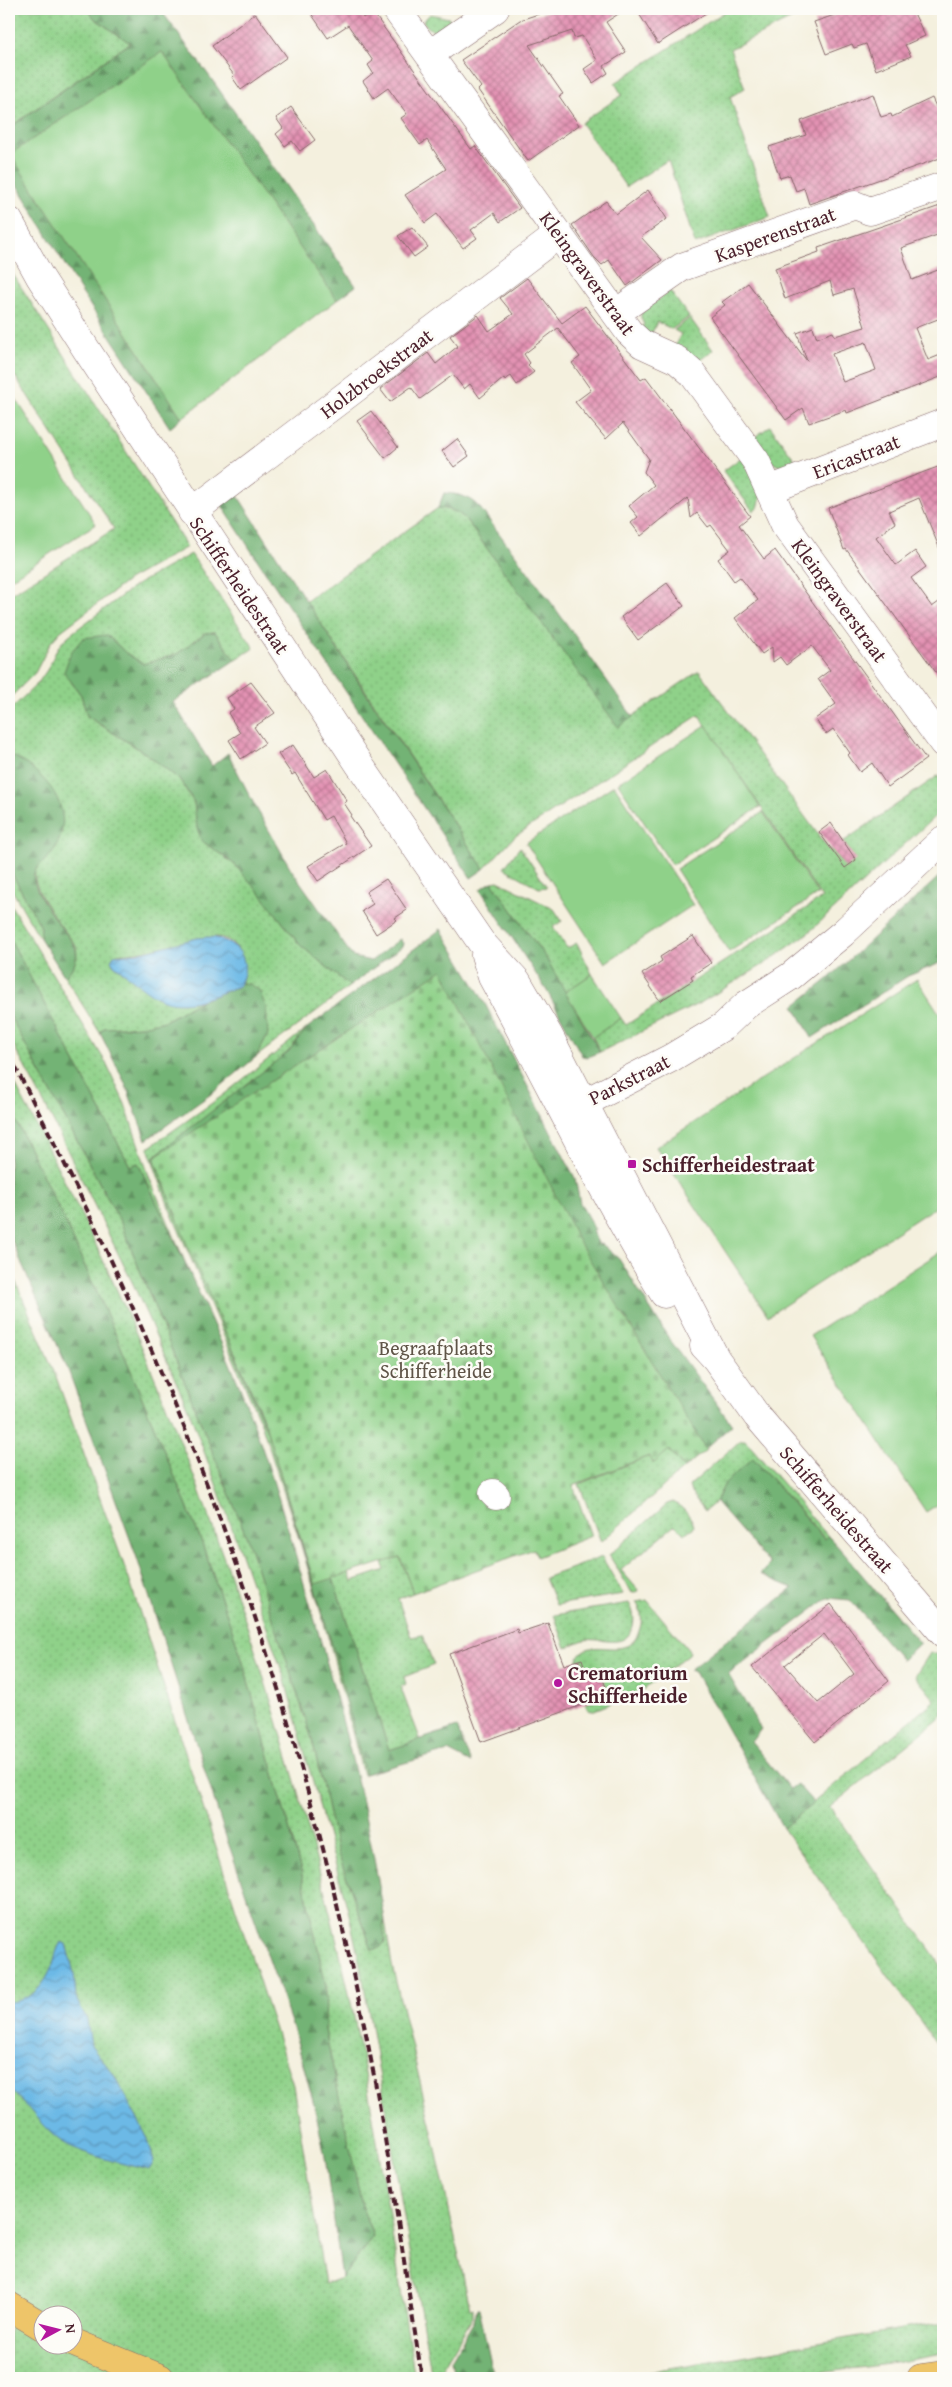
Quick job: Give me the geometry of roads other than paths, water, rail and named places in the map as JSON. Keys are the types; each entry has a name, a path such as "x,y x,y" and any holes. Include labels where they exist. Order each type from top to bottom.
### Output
{"highway":[{"path":"9,2306 32,2320"},
{"path":"82,2346 160,2378"},
{"path":"921,2378 943,2375"}],"street":[{"name":"Kleingraverstraat","path":"396,9 629,332 642,344 677,360 692,373 756,461 785,525 943,743"},
{"path":"430,54 495,9"},
{"name":"Kasperenstraat","path":"616,312 682,267 855,205 870,211 943,186"},
{"name":"Schifferheidestraat","path":"9,221 51,294 192,512 481,942 517,980 573,1099 636,1248 683,1324 716,1359 757,1416 943,1633"},
{"name":"Holzbroekstraat","path":"192,512 559,234"},
{"name":"Ericastraat","path":"769,490 943,424"},
{"name":"Parkstraat","path":"573,1099 719,1011 746,1005 791,976 828,946 943,840"}],"water":[{"path":"209,937 228,942 235,947 240,953 245,968 239,986 199,1001 177,1003 157,997 140,986 114,965 111,960 114,955 138,953 197,938"},
{"path":"61,1942 66,1944 74,1973 76,1997 87,2020 91,2045 114,2075 148,2139 154,2162 149,2170 102,2158 77,2149 58,2139 9,2090 9,2002 24,1999 42,1985 50,1972"}],"railway":[{"path":"9,1055 94,1225 134,1310 171,1396 207,1484 270,1662 317,1824 367,2039 396,2208 422,2378"}],"place":[{"name":"Schifferheidestraat","path":"632,1164"},
{"name":"Crematorium Schifferheide","path":"558,1683"}],"park label":[{"name":"Begraafplaats Schifferheide","path":"436,1358"}]}
